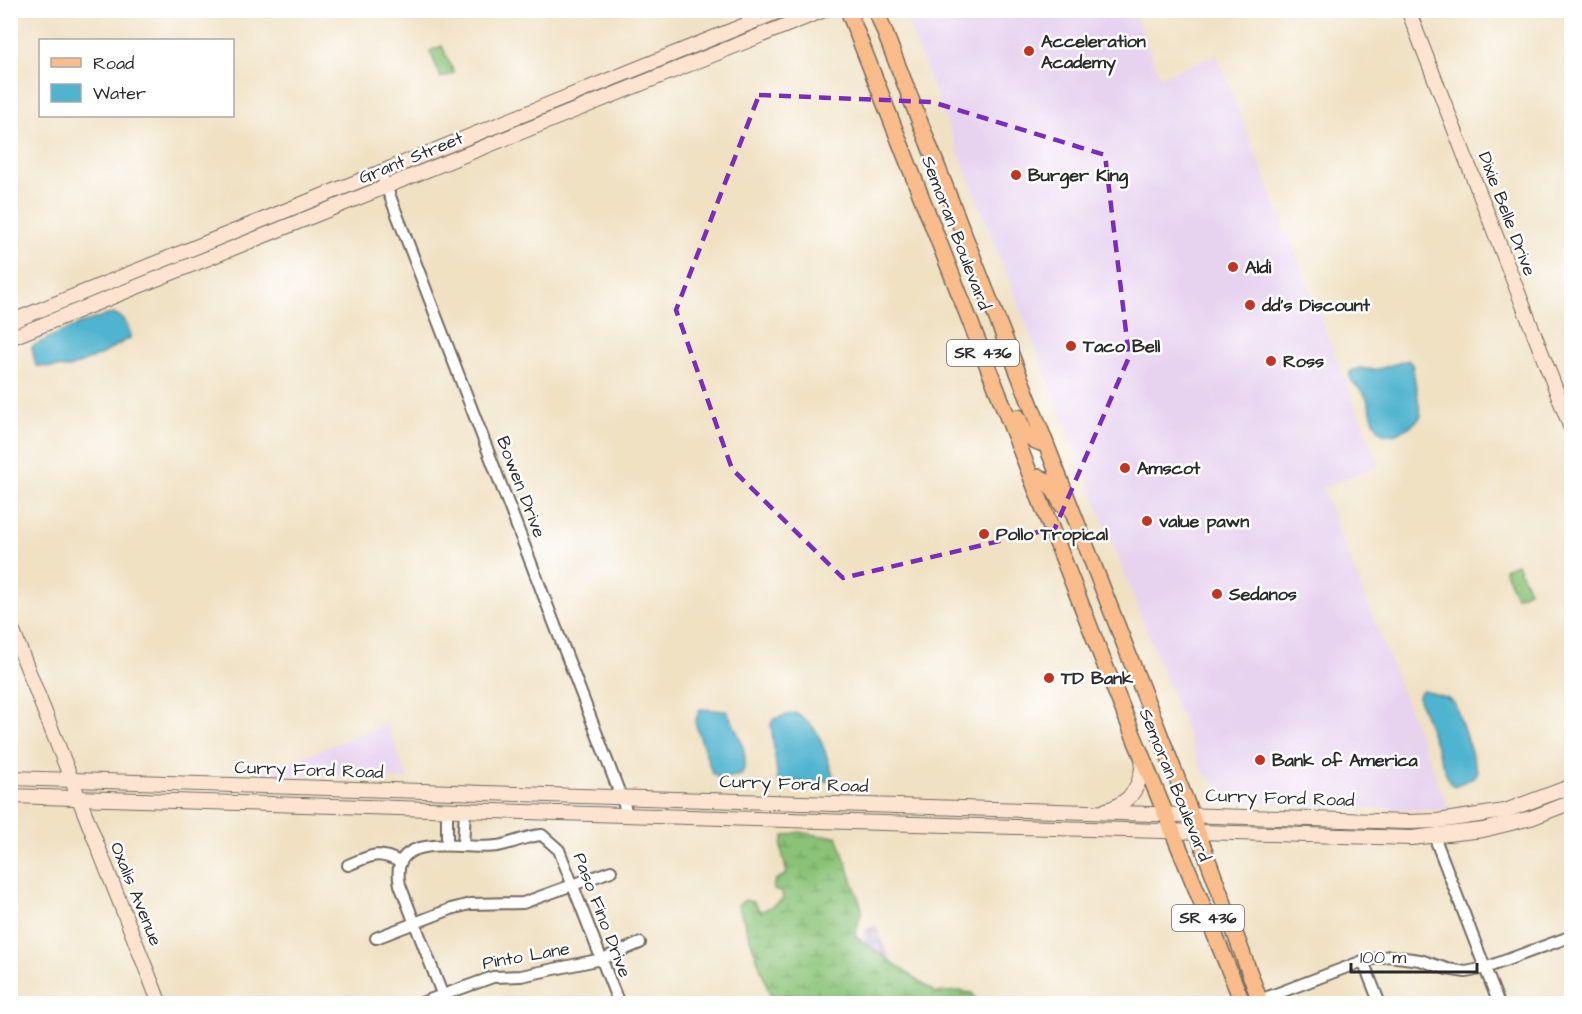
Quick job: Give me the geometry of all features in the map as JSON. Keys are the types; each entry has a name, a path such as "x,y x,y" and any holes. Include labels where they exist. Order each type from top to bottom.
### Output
{"main road":[{"name":"Grant Street","path":"10,322 782,10"},
{"name":"Grant Street","path":"10,338 824,10"},
{"name":"Semoran Boulevard","path":"848,10 1143,758 1243,1004"},
{"name":"Semoran Boulevard","path":"876,10 1191,813 1261,1002"},
{"name":"Dixie Belle Drive","path":"1408,10 1572,430"},
{"path":"917,186 926,188 939,197 957,218"},
{"path":"965,309 975,314 980,321 1026,434 1033,441 1046,444"},
{"path":"1033,480 1039,477 1045,480 1056,493 1062,506 1076,520"},
{"name":"Oxalis Avenue","path":"10,624 160,1004"},
{"path":"1103,811 1117,807 1133,794 1139,785 1143,758"},
{"name":"Curry Ford Road","path":"10,778 344,790 1191,813 1418,822 1505,811 1572,786"},
{"path":"271,804 276,795 344,790"},
{"path":"317,805 369,800 428,803 436,800 444,792"},
{"path":"447,809 469,800 507,800 544,795"},
{"name":"Curry Ford Road","path":"10,796 1173,832 1412,837 1483,830 1531,818 1572,802"},
{"path":"765,819 794,813 851,814 865,804"},
{"path":"869,823 883,812 962,813 980,808"},
{"path":"1434,836 1439,830 1490,820 1505,811"}],"street":[{"path":"697,46 703,60"},
{"path":"604,83 610,98"},
{"path":"498,126 503,140"},
{"path":"477,134 483,148"},
{"name":"Bowen Drive","path":"381,173 628,815"},
{"path":"285,211 291,225"},
{"path":"447,809 447,845"},
{"path":"464,846 465,810"},
{"name":"Paso Fino Drive","path":"400,862 410,853 424,846 498,846 525,836 542,835 559,850 619,1004"},
{"path":"1434,836 1499,1004"},
{"path":"348,865 381,855 387,855 400,862 398,874 400,885 444,999"},
{"path":"376,938 452,909 470,904 523,903 610,871"},
{"path":"1261,1002 1363,961 1389,956 1420,960 1447,969 1466,972 1485,968 1572,936"},
{"name":"Pinto Lane","path":"418,1004 444,999 493,977 521,976 602,959 640,943"},
{"path":"1363,961 1380,1004"}],"highlighted area":[{"path":"759,95 932,102 1105,155 1129,357 1055,528 843,578 732,469 676,310"}],"shaded area":[{"path":"903,11 1134,11 1160,77 1217,55 1379,466 1322,488 1449,810 1357,809 1236,802 1202,771"},
{"path":"387,724 408,779 259,774"},
{"path":"876,925 890,959 888,961 863,939 865,930"}],"green space":[{"path":"442,46 454,73 441,78 430,51"},
{"path":"1517,564 1529,591 1516,597 1504,569"},
{"path":"799,832 837,836 862,909 855,936 936,993 959,991 972,993 978,1003 762,1002 771,997 738,905 745,900 753,902 761,912 783,900 782,892 773,888 775,880 787,874 781,847 784,836"}],"water":[{"path":"115,314 126,324 130,338 100,355 69,368 36,366 32,347 73,327"},
{"path":"1408,360 1412,364 1421,416 1404,430 1383,434 1376,425 1365,395 1351,380 1350,372 1359,368 1375,370"},
{"path":"1423,690 1448,698 1455,704 1478,773 1474,778 1454,786 1449,782 1418,697"},
{"path":"700,709 727,711 744,751 744,768 741,775 720,779 712,773 695,722"},
{"path":"794,713 810,724 820,739 833,775 830,781 781,783 778,781 771,724 774,719"}],"place":[{"name":"Acceleration Academy","path":"1029,51"},
{"name":"Burger King","path":"1016,175"},
{"name":"Aldi","path":"1233,267"},
{"name":"dd's Discount","path":"1250,305"},
{"name":"Taco Bell","path":"1071,346"},
{"name":"Ross","path":"1271,361"},
{"name":"Amscot","path":"1125,468"},
{"name":"value pawn","path":"1147,521"},
{"name":"Pollo Tropical","path":"984,534"},
{"name":"Sedanos","path":"1217,594"},
{"name":"TD Bank","path":"1049,678"},
{"name":"Bank of America","path":"1260,760"}]}
